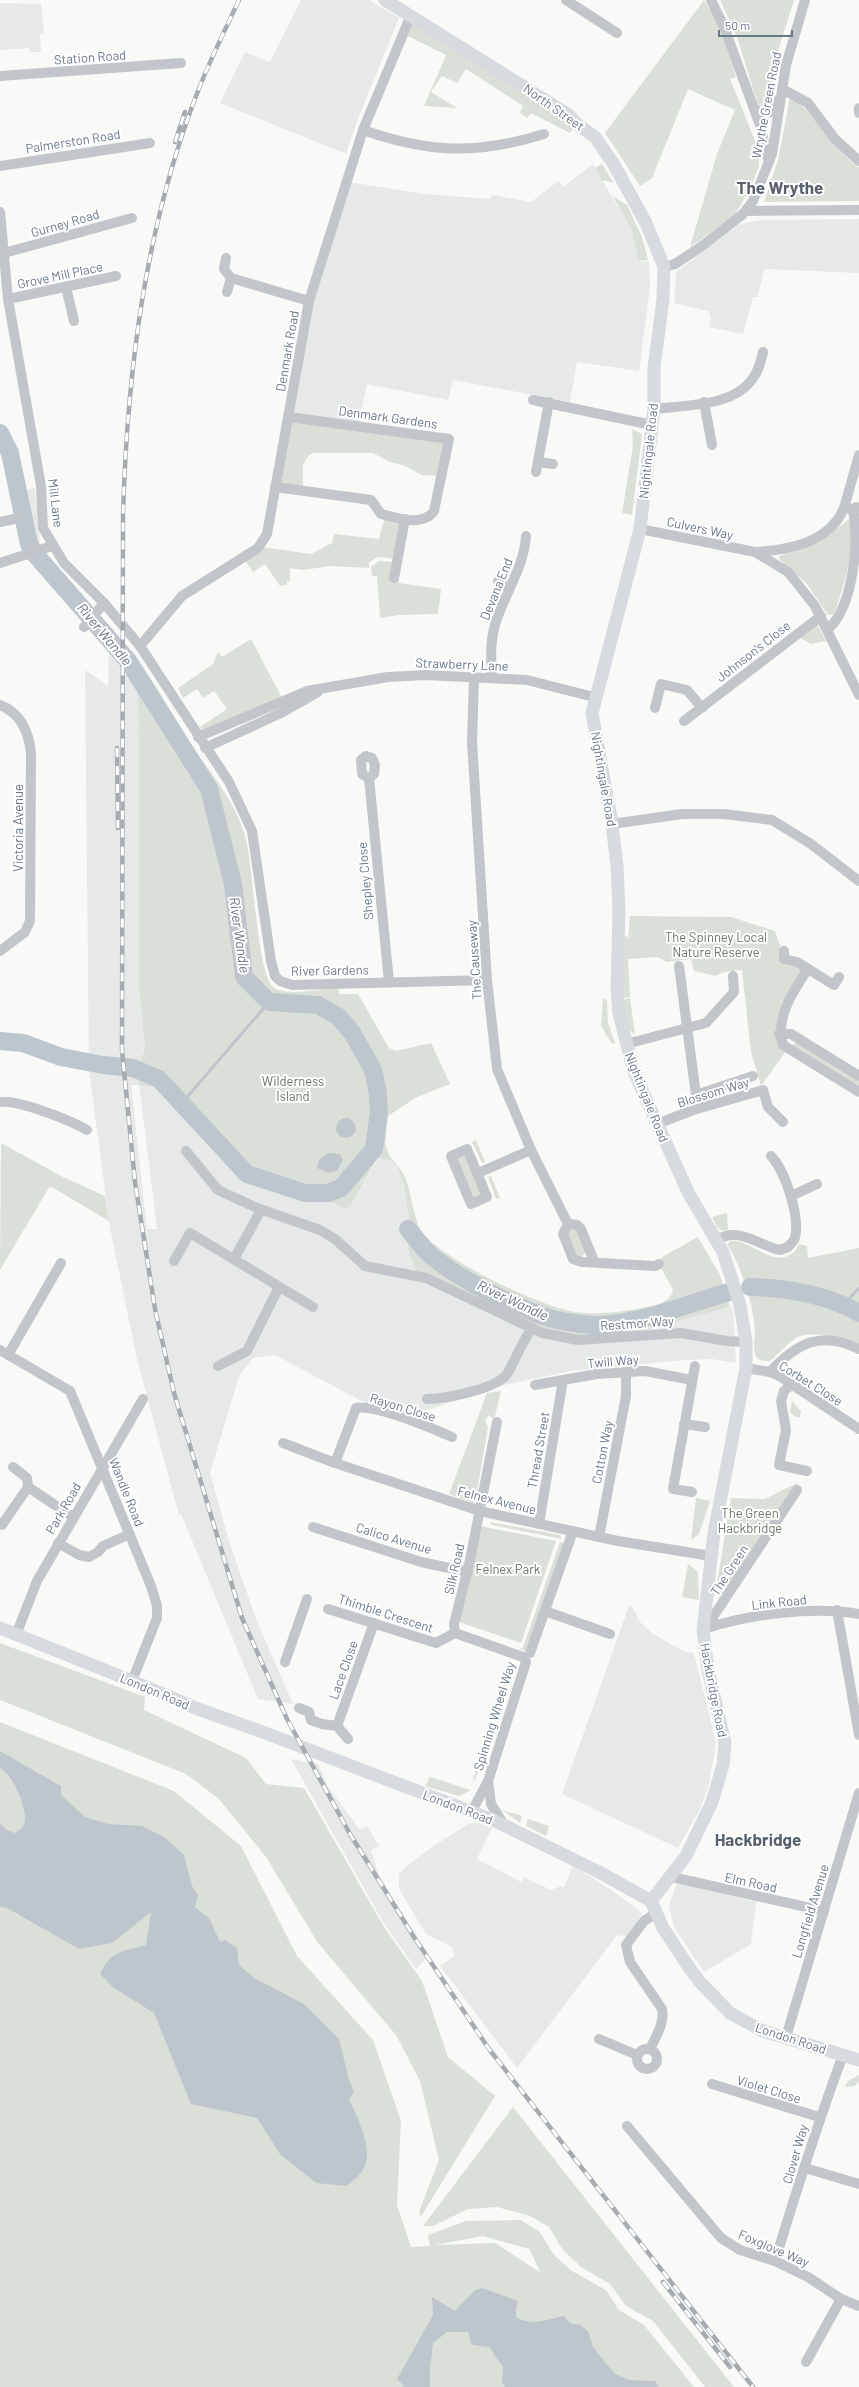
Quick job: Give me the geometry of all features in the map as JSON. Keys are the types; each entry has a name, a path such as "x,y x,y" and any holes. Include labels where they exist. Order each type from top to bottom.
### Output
{"main road":[{"name":"North Street","path":"385,0 569,115 577,124 594,137 633,195 664,267"},
{"name":"Nightingale Road","path":"664,267 663,299 654,368 654,409 640,529 594,697 592,712 612,824 619,912 618,1000 626,1044 635,1075 656,1124 689,1194 723,1252 730,1274"},
{"name":"Hackbridge Road","path":"654,1907 686,1856 708,1812 719,1784 723,1765 725,1743 708,1670 711,1556 746,1368 746,1342 744,1325 740,1305 730,1274"},
{"name":"London Road","path":"0,1628 198,1709 472,1811 504,1825 599,1872 654,1907 663,1928 688,1966 720,2004 748,2024 859,2060"}],"street":[{"path":"566,0 617,33"},
{"path":"711,0 724,27 754,109 766,146 769,163"},
{"name":"Wrythe Green Road","path":"746,211 753,201 769,163 780,115 781,93 791,44 805,0"},
{"name":"Denmark Road","path":"140,646 182,596 264,542 267,534 289,417 309,301 363,130 411,15"},
{"name":"Station Road","path":"0,76 181,64"},
{"path":"754,109 764,113 770,112 781,93 808,103 835,139 859,161"},
{"path":"859,108 859,113"},
{"path":"363,130 394,141 445,148 476,149 509,145 544,134"},
{"name":"Palmerston Road","path":"0,166 150,143"},
{"path":"664,267 681,261 746,211 859,210"},
{"name":"Mill Lane","path":"0,213 8,299 41,486 43,528 47,548 104,603 140,646 205,748"},
{"name":"Gurney Road","path":"4,253 132,218"},
{"path":"226,258 224,269 231,278 309,301"},
{"name":"Grove Mill Place","path":"8,299 116,276"},
{"path":"227,292 231,278"},
{"path":"66,287 74,321"},
{"path":"654,409 723,398 743,389 756,373 763,352"},
{"path":"533,400 549,402 652,425"},
{"path":"549,402 537,467 553,464"},
{"path":"704,402 712,446"},
{"name":"Denmark Gardens","path":"275,487 371,500 381,514 405,519 422,520 429,518 434,511 450,439 289,417"},
{"path":"828,629 839,614 856,573 857,531 852,507 859,455"},
{"name":"Culvers Way","path":"640,529 755,552 786,548 818,537 835,524 852,507"},
{"path":"0,522 18,518"},
{"path":"394,578 405,519"},
{"name":"Devana End","path":"492,677 492,638 509,587 524,558 526,536"},
{"path":"0,563 47,548"},
{"name":"Culvers Way","path":"755,552 792,576 807,593 828,629 859,695"},
{"path":"498,581 509,587"},
{"path":"84,627 104,603"},
{"name":"Johnson's Close","path":"684,721 821,616"},
{"name":"Strawberry Lane","path":"198,737 307,691 405,676 474,678 492,677 527,680 594,697"},
{"name":"The Causeway","path":"474,678 472,742 487,980 497,1069 531,1150 568,1224 577,1226 581,1229 594,1261"},
{"path":"655,708 661,684 687,690 702,708"},
{"name":"Strawberry Lane","path":"205,748 282,712 326,687"},
{"name":"Victoria Avenue","path":"0,705 16,713 20,719 30,741 31,754 30,921 24,932 0,951"},
{"name":"River Gardens","path":"205,748 229,782 252,831 258,862 266,937 275,976 285,984 292,985 487,980"},
{"name":"Shepley Close","path":"369,778 389,982"},
{"path":"612,824 682,814 718,814 765,818 780,823 859,881"},
{"path":"784,951 784,960 797,962 834,985 839,977"},
{"path":"680,966 696,1095 753,1076"},
{"path":"808,969 785,1009 779,1034 783,1045 859,1092"},
{"path":"626,1044 649,1037 687,1030 691,1026 706,1023 734,992 733,976"},
{"path":"779,1034 792,1034 859,1076"},
{"name":"Blossom Way","path":"656,1124 693,1110 763,1090 768,1106 783,1122"},
{"path":"0,1102 15,1103 76,1123 87,1130"},
{"path":"468,1149 478,1174 488,1197 471,1204 451,1156 468,1149"},
{"path":"478,1174 531,1150"},
{"name":"Restmor Way","path":"186,1151 214,1186 231,1197 261,1210 320,1230 335,1239 365,1266 426,1278 542,1333 578,1340 680,1333 746,1342"},
{"path":"716,1240 735,1234 777,1249 788,1247 795,1235 791,1196 777,1162 771,1156"},
{"path":"791,1196 817,1184"},
{"path":"234,1259 261,1210"},
{"path":"568,1224 563,1234 573,1259 655,1266 659,1264"},
{"path":"174,1261 190,1233 313,1307"},
{"path":"3,1354 62,1263"},
{"path":"218,1366 247,1351 279,1287"},
{"path":"427,1399 441,1399 498,1382 507,1375 521,1344 532,1328"},
{"path":"770,1372 788,1355 806,1344 834,1340 859,1349"},
{"name":"Wandle Road","path":"3,1354 70,1392 130,1534 157,1606 157,1618 132,1681"},
{"path":"692,1492 673,1489 695,1366"},
{"name":"Corbet Close","path":"746,1368 770,1372 781,1377 859,1429"},
{"name":"Twill Way","path":"535,1385 563,1380 645,1371 692,1380"},
{"name":"Cotton Way","path":"599,1537 626,1396 626,1372"},
{"name":"Thread Street","path":"538,1524 563,1380"},
{"path":"791,1385 784,1391 781,1401 786,1430 779,1465 807,1471"},
{"name":"Park Road","path":"16,1635 37,1582 73,1517 143,1399"},
{"name":"Rayon Close","path":"335,1463 356,1408 368,1408 415,1422 452,1437"},
{"name":"Silk Road","path":"455,1633 454,1624 468,1572 497,1422"},
{"path":"684,1424 705,1427"},
{"name":"Felnex Avenue","path":"283,1443 335,1463 480,1511 645,1546 711,1556"},
{"path":"0,1523 2,1525 28,1487 27,1478 13,1468"},
{"path":"28,1487 73,1517"},
{"name":"The Green","path":"708,1628 713,1617 797,1490"},
{"name":"Calico Avenue","path":"313,1527 421,1562 468,1572"},
{"name":"Spinning Wheel Way","path":"472,1811 488,1781 527,1656 545,1611 573,1531"},
{"path":"58,1543 79,1555 89,1557 98,1552 103,1546 130,1534"},
{"path":"285,1662 307,1599"},
{"name":"Thimble Crescent","path":"328,1609 436,1643 455,1633"},
{"path":"837,1610 859,1735"},
{"name":"Link Road","path":"708,1628 762,1616 837,1610 859,1614"},
{"path":"545,1611 610,1634"},
{"name":"Lace Close","path":"337,1726 374,1623"},
{"path":"455,1633 522,1656 527,1656"},
{"path":"298,1708 309,1712 312,1720 322,1724 337,1726 348,1739"},
{"name":"Spinning Wheel Way","path":"488,1781 491,1804 504,1825"},
{"name":"Longfield Avenue","path":"786,2037 859,1794"},
{"name":"Elm Road","path":"672,1877 824,1911"},
{"path":"650,2049 661,2026 664,2015 662,2009 630,1962 626,1945 654,1907"},
{"path":"599,2039 637,2055"},
{"path":"644,2048 650,2049 656,2053 657,2060 651,2068 644,2069 638,2065 637,2055 644,2048"},
{"name":"Clover Way","path":"775,2261 805,2168 819,2118 843,2055"},
{"name":"Violet Close","path":"712,2084 819,2118"},
{"name":"Foxglove Way","path":"627,2126 721,2238 740,2250 775,2261 808,2277 840,2300 859,2306"},
{"path":"805,2168 859,2184"},
{"path":"806,2362 840,2300"}],"shaded area":[{"path":"301,0 369,0 399,18 357,121 346,154 220,103 245,52 270,62"},
{"path":"0,3 41,4 44,34 40,34 41,52 30,52 29,48 0,50"},
{"path":"593,164 632,231 640,262 649,261 650,287 639,371 577,362 570,402 453,380 448,400 367,384 359,424 292,414 313,299 349,182 424,194 489,199 493,195 531,202 558,181 563,187"},
{"path":"859,219 859,273 764,269 758,297 753,297 743,334 709,327 711,317 708,311 674,303 676,272 740,224 762,220"},
{"path":"35,488 40,544 35,545 32,540 23,491"},
{"path":"109,653 138,661 139,987 145,1049 140,1061 139,1085 154,1087 177,1099 239,1177 276,1193 335,1203 345,1210 351,1205 379,1157 396,1163 404,1185 409,1218 408,1248 615,1338 730,1307 733,1310 736,1363 712,1359 684,1360 571,1371 504,1385 424,1411 386,1414 275,1355 253,1358 239,1376 210,1473 230,1544 256,1619 293,1704 258,1699 181,1514 179,1515 137,1359 110,1228 89,1070 85,670 108,686","holes":["131,1085 139,1085 157,1229 147,1229"]},
{"path":"346,1118 353,1121 356,1128 353,1135 346,1138 339,1135 336,1128 339,1121"},
{"path":"328,1153 340,1154 343,1160 337,1171 329,1173 317,1168 319,1160"},
{"path":"629,1606 632,1607 641,1623 653,1634 683,1651 694,1653 716,1743 709,1784 700,1809 678,1848 562,1794"},
{"path":"0,1751 61,1786 61,1795 85,1817 108,1824 142,1826 164,1837 184,1855 192,1886 198,1895 195,1907 209,1918 220,1942 225,1940 237,1948 239,1965 254,1978 304,2004 339,2039 349,2080 354,2092 349,2099 360,2124 366,2143 367,2152 367,2160 363,2171 347,2186 316,2183 280,2154 257,2118 191,2104 154,2013 114,1988 100,1974 104,1966 113,1956 124,1951 146,1945 151,1912 112,1943 79,1949 7,1908 0,1907 0,1823 6,1830 15,1833 23,1827 25,1818 22,1802 15,1785 0,1768"},
{"path":"291,1759 318,1764 329,1788 360,1830 367,1826 379,1846 371,1850 378,1874 427,1957 416,1969 383,1922"},
{"path":"475,1822 492,1828 477,1859 521,1882 524,1877 551,1890 561,1886 564,1888 573,1865 620,1896 642,1913 629,1937 617,1935 517,2068 440,1966 455,1956 452,1947 426,1934 399,1889 399,1874 407,1866 435,1845 468,1824"},
{"path":"677,1882 756,1902 751,1944 704,1972 674,1927 669,1906"},
{"path":"482,2288 518,2301 516,2317 522,2320 534,2322 564,2316 570,2323 580,2325 588,2331 593,2347 615,2374 629,2380 655,2381 659,2387 505,2387 502,2383 503,2367 489,2347 472,2345 468,2332 447,2332 433,2343 430,2369 430,2387 402,2387 404,2386 397,2379 433,2315 432,2297 455,2311 475,2290"}],"green space":[{"path":"704,0 719,25 736,77 730,79 754,138 759,156 759,166 751,187 735,215 690,247 717,154 735,110 688,89 652,178 640,186 605,133"},
{"path":"720,0 794,0 779,48 768,108 758,105 737,37"},
{"path":"411,15 576,124 570,133 531,113 527,118 520,113 523,106 466,69 457,83 442,76 431,92 457,108 424,106 446,55 404,34"},
{"path":"790,97 809,112 849,160 859,168 859,201 764,202 778,160"},
{"path":"602,164 614,183 602,180 595,168"},
{"path":"613,196 627,205 642,237 648,260 639,261 632,231"},
{"path":"290,419 448,442 439,476 422,475 403,465 390,462 373,453 313,453 308,456 303,465 303,489 278,485"},
{"path":"632,429 642,434 632,515 622,513 633,446"},
{"path":"385,517 404,520 396,559 377,557 369,563 369,568 331,566 302,570 290,568 290,581 287,581 287,585 280,586 265,564 253,572 244,559 261,547 311,554 332,543 334,534 379,539"},
{"path":"849,519 852,528 852,539 848,566 834,614 828,615 806,583 780,560 779,556 821,541"},
{"path":"379,561 395,562 393,579 399,579 399,583 441,589 438,614 398,615 380,618 377,576 372,576 371,567"},
{"path":"817,624 826,641 811,644 799,637"},
{"path":"251,639 282,698 204,733 200,727 227,709 214,691 203,698 197,689 183,698 178,688 213,664 218,652 222,657"},
{"name":"Wilderness Island","path":"138,661 157,688 193,748 228,797 241,824 249,852 256,918 263,962 268,978 273,987 286,992 295,992 314,991 338,987 339,994 358,994 389,1048 396,1051 431,1043 450,1084 417,1097 388,1116 386,1146 388,1154 395,1163 378,1157 351,1205 345,1210 335,1203 276,1193 239,1177 177,1099 154,1087 139,1085 140,1061 145,1049 139,987"},
{"name":"The Spinney Local Nature Reserve","path":"630,916 731,917 775,931 782,952 805,970 783,1008 786,1051 761,1086 751,1052 742,970 724,972 715,976 694,971 691,959 667,962 658,957 628,959 630,997 623,998 624,936 628,937 628,941"},
{"path":"603,998 607,1000 608,1023 615,1043 612,1044 601,1026"},
{"path":"630,998 635,1035 627,1027 623,1000"},
{"path":"797,1042 859,1081 859,1088 794,1047 793,1045"},
{"path":"476,1140 485,1162 482,1163 472,1142"},
{"path":"1,1143 63,1177 105,1196 109,1221 50,1186 0,1270"},
{"path":"465,1155 482,1193 478,1199 471,1198 457,1158"},
{"path":"397,1165 405,1177 417,1221 422,1232 450,1256 493,1281 517,1292 560,1308 584,1313 617,1312 656,1305 665,1301 671,1295 673,1290 659,1264 662,1257 698,1237 720,1275 730,1307 615,1338 542,1333 417,1275 408,1248 409,1218 404,1185"},
{"path":"491,1176 500,1198 496,1199 488,1177"},
{"path":"727,1213 728,1230 722,1231 717,1227 712,1217"},
{"path":"573,1229 577,1230 586,1252 581,1258 577,1257 568,1238 568,1232"},
{"path":"731,1241 739,1242 763,1253 779,1258 787,1256 795,1251 799,1244 807,1246 808,1258 859,1248 859,1345 829,1336 812,1334 804,1335 791,1342 770,1361 763,1361 757,1358 754,1350 754,1318 742,1274 727,1244"},
{"path":"501,1391 494,1420 489,1415 485,1420 488,1427 475,1504 449,1494 487,1393"},
{"path":"792,1401 801,1411 800,1418 794,1416 790,1412"},
{"name":"The Green Hackbridge","path":"799,1482 726,1596 716,1590 731,1498 765,1499"},
{"path":"696,1498 710,1501 699,1534 691,1540"},
{"path":"490,1522 560,1535 562,1539 492,1525"},
{"name":"Felnex Park","path":"480,1526 556,1541 521,1643 459,1622"},
{"path":"560,1542 564,1543 527,1652 520,1649 523,1647"},
{"path":"688,1564 698,1572 699,1600 682,1597"},
{"path":"0,1643 145,1697 144,1710 246,1758 266,1784 304,1788 384,1927 422,1981 448,2057 495,2096 420,2218 420,2209 439,2160 420,2081 396,2035 318,1943 266,1857 219,1799 186,1774 0,1700"},
{"path":"0,1722 174,1791 241,1846 297,1956 373,2040 401,2121 397,2205 411,2247 430,2246 428,2235 466,2221 520,2220 539,2231 554,2255 572,2271 606,2290 619,2310 644,2325 694,2387 0,2387","holes":["483,2236 529,2249 541,2273 495,2243 435,2245"]},
{"path":"487,1740 489,1742 475,1780 473,1779"},
{"path":"430,1777 471,1790 459,1796 425,1786"},
{"path":"502,1810 522,1816 520,1823"},
{"path":"528,1819 549,1826 546,1836 526,1826"},
{"path":"859,2075 859,2081 855,2086 845,2087 848,2081"},
{"path":"513,2107 734,2387 705,2387 653,2321 626,2306 610,2284 581,2267 562,2249 549,2227 530,2216 497,2207 468,2209 433,2226 423,2226"}],"waterway":[{"name":"River Wandle","path":"0,433 10,453 29,544 35,554 129,662 209,789 233,884 244,977 269,1002 318,1005 339,1017 353,1034 373,1070 378,1093 379,1112 374,1149 341,1188 328,1193 305,1193 247,1174 159,1079 133,1068 103,1065 61,1057 23,1043 0,1041"},
{"path":"182,1103 269,1002"},
{"name":"River Wandle","path":"408,1229 425,1250 436,1260 482,1289 532,1312 564,1321 594,1325 626,1322 662,1313 729,1292"},
{"name":"River Wandle","path":"750,1287 806,1293 833,1301 859,1313"},
{"name":"River Wandle","path":"844,1304 859,1288"}],"railway":[{"path":"239,0 198,91 180,142 164,195 142,300 129,408 125,462 123,516 122,1050 135,1182 155,1309 174,1393 242,1618 287,1719 350,1834 414,1937 489,2049 753,2387"},
{"path":"175,142 185,112"},
{"path":"117,748 118,828"},
{"path":"663,2282 730,2367"}],"district":[{"name":"The Wrythe","path":"780,187"},
{"name":"Hackbridge","path":"758,1839"}]}
